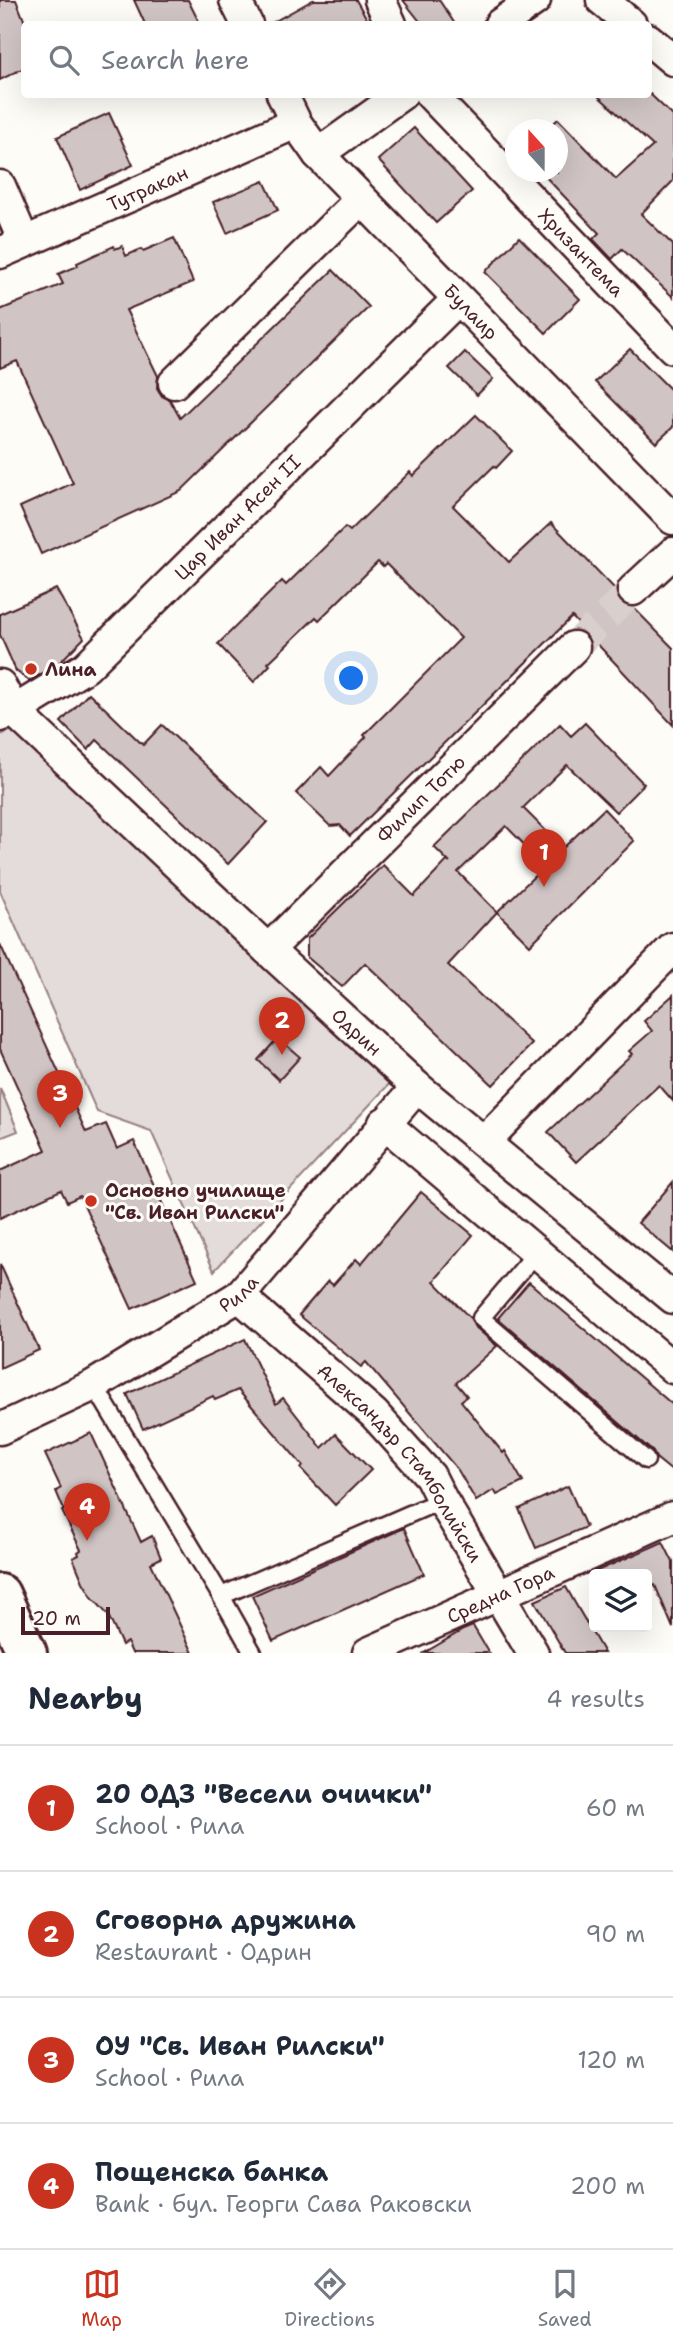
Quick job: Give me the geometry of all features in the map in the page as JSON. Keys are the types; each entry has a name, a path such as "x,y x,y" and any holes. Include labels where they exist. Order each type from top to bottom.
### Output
{"main road":[{"path":"0,1594 27,1653"}],"street":[{"path":"235,0 246,21"},
{"path":"380,0 390,21"},
{"path":"504,21 535,0"},
{"path":"602,0 627,21"},
{"name":"Булаир","path":"284,98 296,123 318,154 360,200 673,519"},
{"path":"318,154 396,98"},
{"name":"Хризантема","path":"434,98 673,348"},
{"name":"Тутракан","path":"12,248 296,123"},
{"path":"0,186 12,248"},
{"path":"174,383 360,200"},
{"name":"Цар Иван Асен II","path":"5,704 86,667 458,299"},
{"path":"632,590 673,553"},
{"name":"Филип Тотю","path":"268,950 574,647"},
{"name":"Одрин","path":"5,704 417,1087 673,1298"},
{"path":"485,1141 673,949"},
{"name":"Рила","path":"0,1429 94,1385 239,1296 417,1087"},
{"path":"384,1123 673,1368"},
{"name":"Александър Стамболийски","path":"239,1296 374,1414 430,1476 533,1653"},
{"name":"Средна Гора","path":"368,1653 673,1517"}],"lane":[{"path":"537,1252 481,1318 646,1460"},
{"path":"94,1385 253,1653"},
{"path":"221,1596 442,1500"}],"shaded area":[{"path":"13,730 249,955 393,1080 214,1271 151,1131 97,1112 0,891 0,735"},
{"path":"0,1088 18,1131 0,1138"}],"building":[{"path":"0,0 16,0 24,20 21,21 21,70 0,80"},
{"path":"134,0 188,0 198,21 144,21"},
{"path":"313,0 356,0 368,21 275,21"},
{"path":"403,0 439,0 453,21 420,21"},
{"path":"652,96 673,116 673,181 641,214 673,245 673,297 622,249 612,259 593,239 599,233 551,182 568,182 568,129 616,179 653,146 600,98"},
{"path":"109,113 133,165 80,190 57,137"},
{"path":"414,128 472,191 436,223 378,160"},
{"path":"264,181 278,210 227,233 213,202"},
{"path":"519,237 580,299 546,333 485,272"},
{"path":"174,238 193,282 126,310 158,376 157,388 162,396 170,400 180,418 333,270 369,307 181,491 41,554 20,507 73,483 17,361 0,368 0,310 63,284 58,274 114,246 115,249 122,246 126,256"},
{"path":"630,349 673,392 673,427 656,443 595,382"},
{"path":"465,352 493,379 477,395 449,368"},
{"path":"476,415 512,451 453,506 509,562 551,523 616,590 621,602 633,607 673,648 673,725 572,617 350,836 340,825 330,826 296,793 321,767 329,776 366,737 364,735 461,638 386,564 383,567 378,562 319,620 316,617 268,663 270,665 254,682 218,644 282,581 286,585 345,527 350,531 410,472 413,476"},
{"path":"56,589 84,638 59,663 28,680 16,671 0,635 0,614"},
{"path":"89,693 143,745 162,725 267,822 228,864 97,740 88,750 61,722"},
{"path":"585,723 644,784 616,812 567,765 523,808 563,848 604,809 634,841 530,945 497,912 448,965 532,1044 493,1085 365,963 342,987 307,957 307,939 383,865 414,896 447,861 450,863 434,847 560,724 571,736","holes":["506,826 545,866 497,912 458,872"]},
{"path":"0,944 86,1132 106,1124 117,1149 134,1141 197,1280 132,1309 80,1196 67,1202 61,1190 0,1218 0,1171 46,1150 0,1049"},
{"path":"673,995 673,1101 659,1085 576,1162 548,1132 632,1054 629,1051 652,1031 644,1021"},
{"path":"278,1038 300,1057 279,1080 258,1060"},
{"path":"673,1182 673,1252 638,1223"},
{"path":"421,1192 473,1235 434,1281 471,1319 474,1326 497,1346 456,1383 467,1396 461,1401 503,1453 505,1451 523,1482 497,1495 494,1490 476,1501 458,1470 366,1362 361,1367 299,1315 328,1281 333,1285 356,1259 361,1264"},
{"path":"0,1264 39,1350 0,1368"},
{"path":"529,1282 673,1405 673,1472 498,1318"},
{"path":"245,1339 276,1404 283,1398 322,1448 336,1434 371,1470 335,1505 301,1469 303,1466 238,1390 215,1400 213,1396 143,1429 127,1394"},
{"path":"91,1433 141,1542 152,1536 161,1558 151,1563 193,1653 132,1653 127,1642 122,1645 108,1615 83,1582 73,1558 79,1555 81,1550 62,1511 64,1510 56,1491 61,1488 45,1454"},
{"path":"568,1486 586,1527 536,1548 519,1509"},
{"path":"404,1528 424,1574 273,1641 252,1596"},
{"path":"663,1542 673,1562 673,1628 655,1585 652,1586 652,1569 601,1569"},
{"path":"566,1587 589,1627 589,1632 592,1632 604,1653 565,1653 535,1601"},
{"path":"473,1626 489,1653 424,1653 463,1630"}],"tunnel":[{"path":"574,647 633,590"}],"place":[{"name":"Лина","path":"31,669"},
{"name":"20 ОДЗ \"Весели очички\"","path":"544,887"},
{"name":"Сговорна дружина","path":"282,1055"},
{"name":"ОУ \"Св. Иван Рилски\"","path":"60,1128"},
{"name":"Основно училище \"Св. Иван Рилски\"","path":"91,1201"},
{"name":"Пощенска банка","path":"87,1541"}]}
